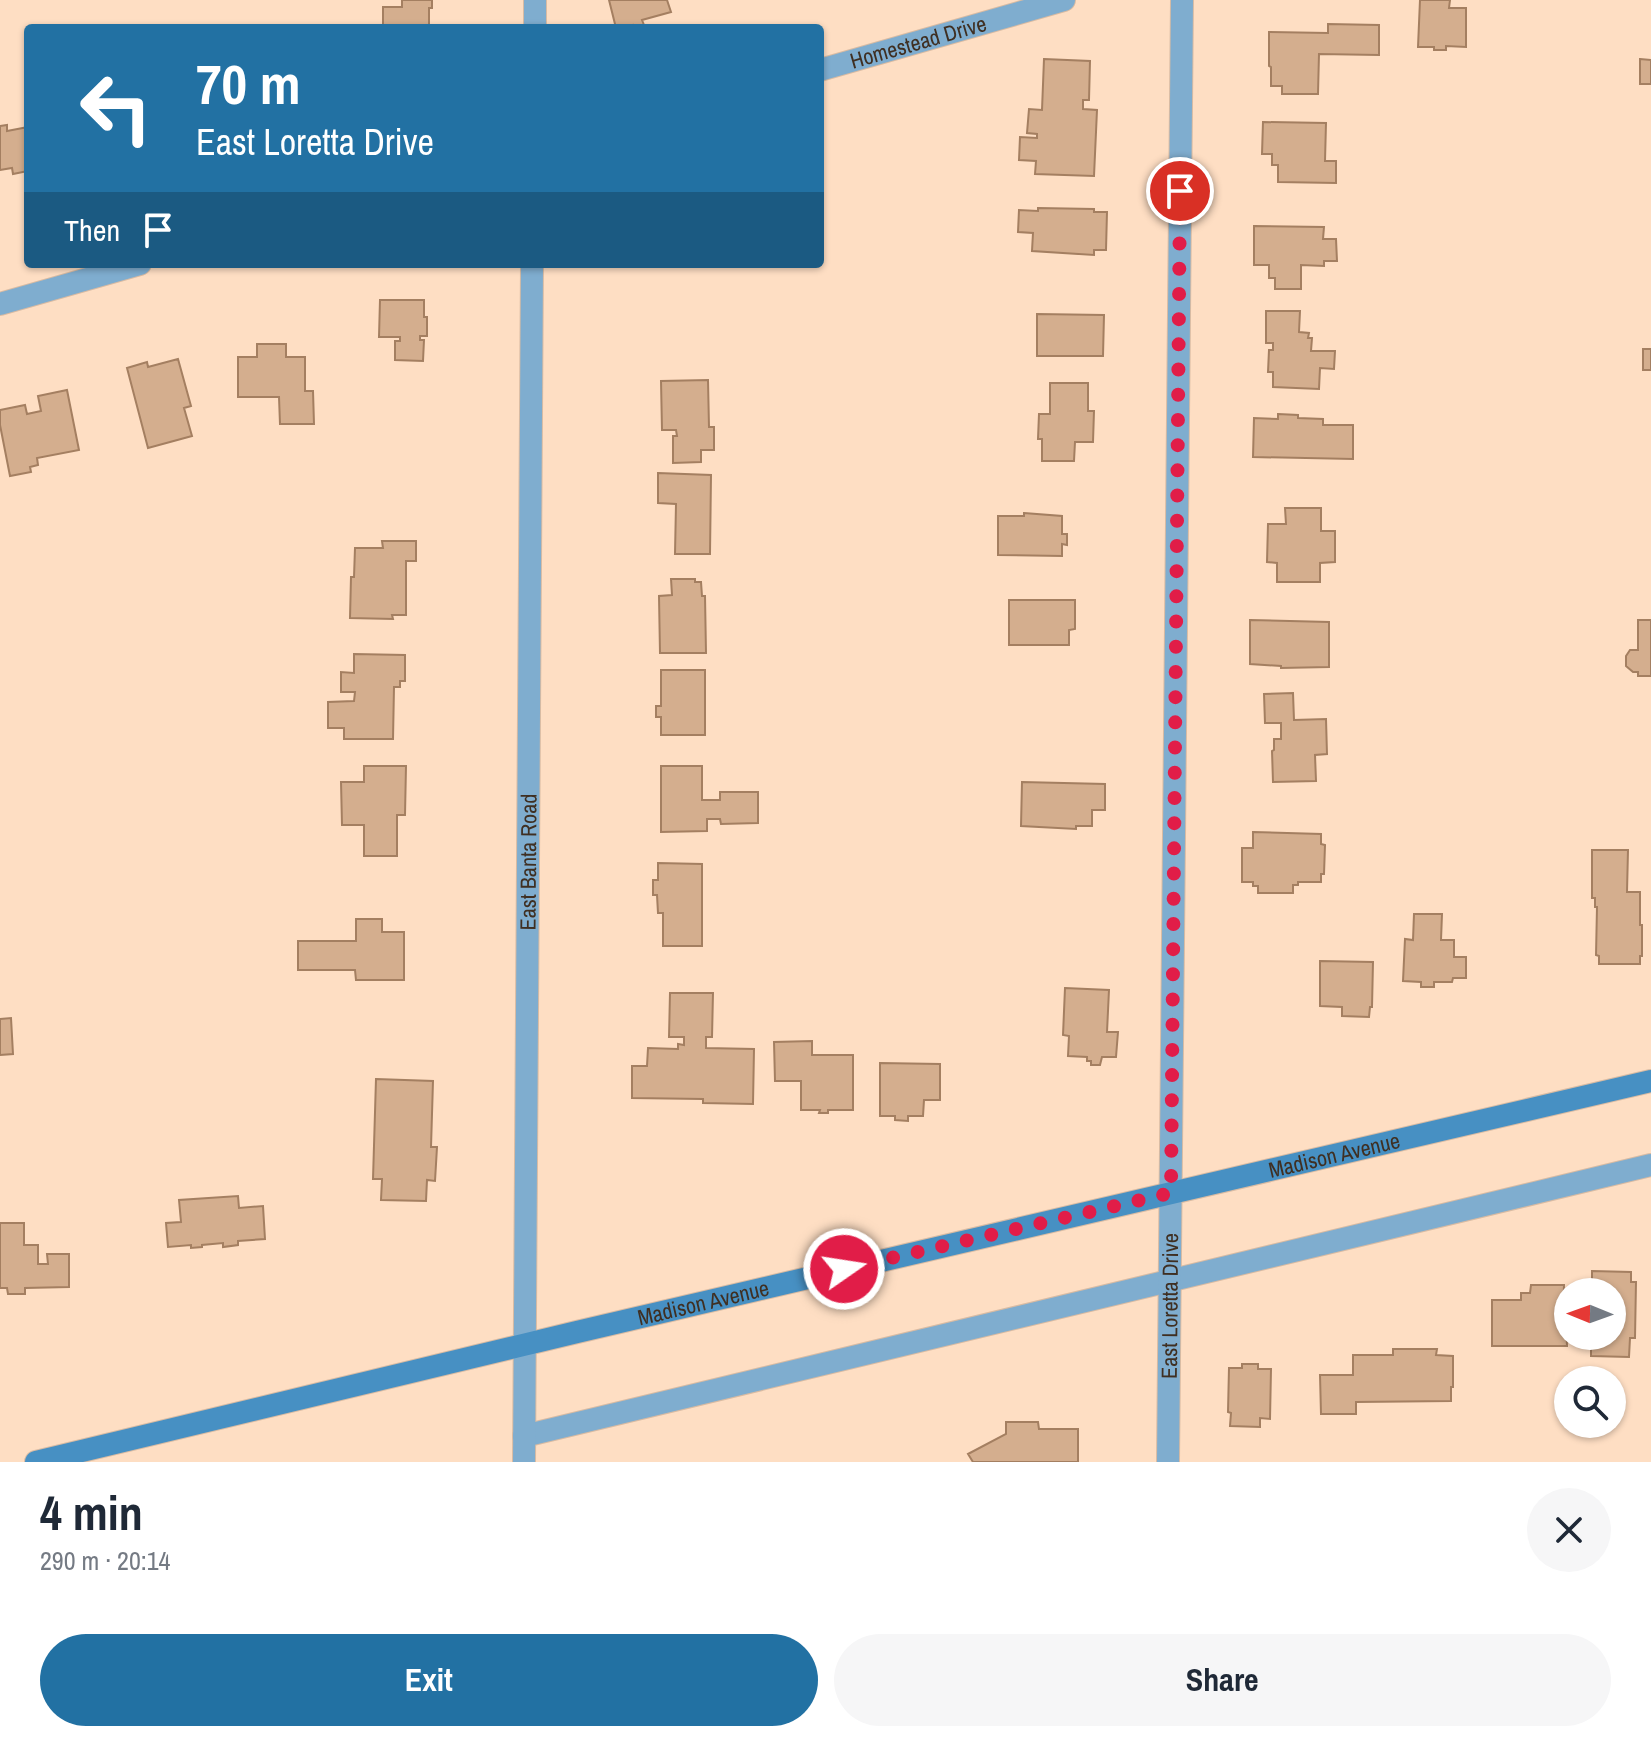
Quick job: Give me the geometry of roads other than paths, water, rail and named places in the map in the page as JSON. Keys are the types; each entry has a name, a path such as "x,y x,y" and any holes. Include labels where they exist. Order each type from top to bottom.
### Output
{"main road":[{"name":"Madison Avenue","path":"36,1462 525,1344 1651,1081"}],"street":[{"path":"535,0 535,24"},
{"name":"Homestead Drive","path":"824,69 1064,0"},
{"name":"East Loretta Drive","path":"1168,1462 1182,0"},
{"path":"0,304 126,268"},
{"name":"East Banta Road","path":"524,1462 532,268"},
{"path":"524,1436 1651,1165"}]}
